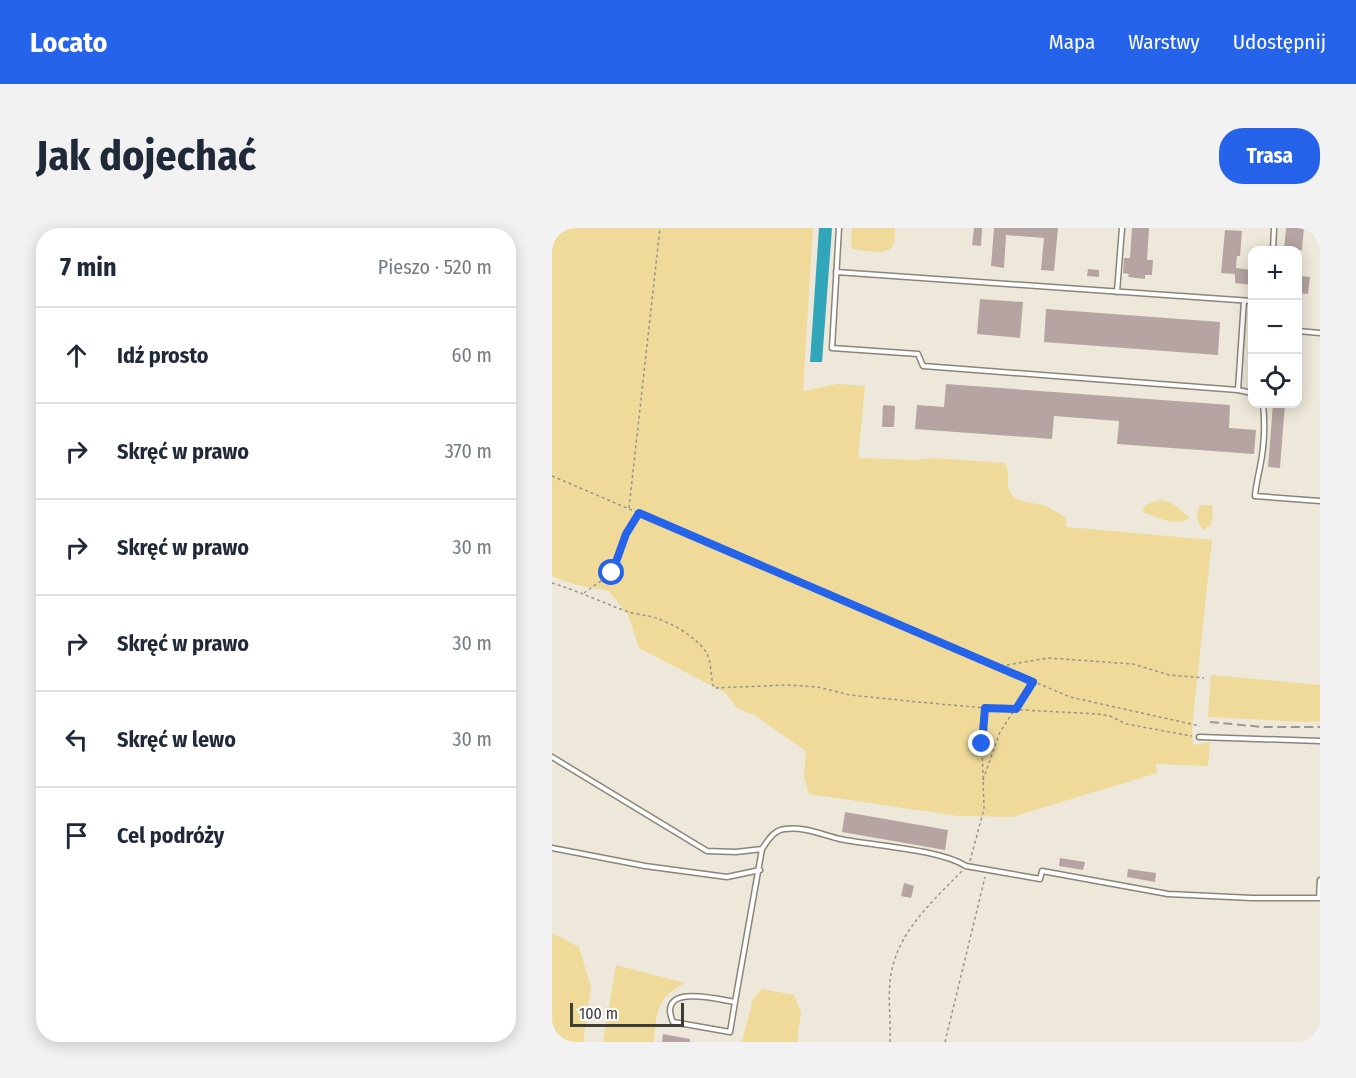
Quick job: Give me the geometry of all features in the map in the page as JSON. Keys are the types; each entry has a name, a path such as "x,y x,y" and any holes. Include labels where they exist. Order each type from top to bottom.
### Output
{"lane":[{"path":"839,228 832,348 918,354 923,366 1248,392"},
{"path":"1117,292 1122,228"},
{"path":"1273,246 1274,228"},
{"path":"836,272 1248,302"},
{"path":"1238,390 1244,301"},
{"path":"1302,331 1320,333"},
{"path":"1263,408 1260,468 1256,480 1255,496 1320,501"},
{"path":"1199,737 1320,741"},
{"path":"552,757 707,851 736,852 762,849"},
{"path":"735,1002 692,996 681,997 673,1002 670,1016 673,1022 730,1032 762,849 771,836 783,829 798,829 957,860 968,866 987,870 1040,879 1042,870 1168,894 1319,898 1320,880"},
{"path":"552,848 645,866 727,877 760,870"}],"path":[{"path":"628,509 660,228"},
{"path":"552,476 1070,698 1200,726"},
{"path":"584,593 612,573 626,534 639,513"},
{"path":"552,583 584,593 628,612 654,617 698,641 708,655 710,678 714,688 787,685 818,687 850,695 985,708 1098,714 1110,716 1126,724 1199,737"},
{"path":"999,667 1048,658 1133,664 1169,675 1204,678"},
{"path":"983,780 1000,732 1033,682"},
{"path":"890,1042 890,981 893,960 898,948 917,918 968,866 984,809 982,744 985,708"},
{"path":"945,1042 987,870"}],"shaded area":[{"path":"552,228 813,228 803,391 838,384 865,386 858,458 914,460 934,458 1005,463 1008,472 1008,487 1012,495 1019,500 1043,505 1065,517 1067,527 1212,540 1192,728 1193,745 1210,742 1208,766 1156,764 1157,773 1012,817 958,816 809,794 804,777 806,751 756,716 737,708 726,693 639,648 628,615 609,591 573,584 552,576"},
{"path":"852,228 895,228 893,245 889,250 879,252 853,249"},
{"path":"1160,500 1172,503 1190,518 1173,522 1143,512 1144,507"},
{"path":"1212,505 1213,513 1211,525 1203,530 1198,521 1197,512 1200,506"},
{"path":"1211,675 1320,685 1320,721 1208,717"},
{"path":"552,933 579,947 591,987 583,1042 552,1042"},
{"path":"616,965 685,983 663,1001 657,1014 653,1042 603,1042"},
{"path":"762,989 794,995 801,1013 797,1042 742,1042 753,999"}],"water":[{"path":"819,228 832,228 822,362 810,362"}],"building":[{"path":"974,228 982,228 981,246 972,245"},
{"path":"994,228 1058,228 1054,271 1041,270 1044,238 1006,235 1004,268 991,266"},
{"path":"1132,228 1149,228 1147,260 1153,260 1152,275 1145,275 1145,279 1128,277 1129,274 1123,273 1124,258 1130,258"},
{"path":"1286,228 1304,228 1302,250 1302,246 1284,246"},
{"path":"1225,230 1242,231 1240,256 1237,256 1236,268 1248,270 1248,285 1235,283 1235,274 1221,273"},
{"path":"1088,269 1099,270 1099,277 1087,276"},
{"path":"1302,276 1310,277 1308,294 1302,293"},
{"path":"980,299 1023,302 1020,338 977,334"},
{"path":"1046,309 1220,322 1218,355 1044,342"},
{"path":"946,384 1230,405 1229,428 1256,430 1254,454 1117,444 1119,421 1054,416 1052,439 915,429 917,405 944,407"},
{"path":"883,405 895,406 894,427 882,427"},
{"path":"1273,408 1285,408 1280,468 1268,467"},
{"path":"845,812 948,830 945,850 842,832"},
{"path":"1060,858 1085,862 1083,870 1059,866"},
{"path":"1128,869 1156,873 1155,882 1127,877"},
{"path":"904,883 914,886 911,898 901,896"},
{"path":"663,1034 690,1039 690,1042 662,1042"}],"railway":[{"path":"1210,722 1263,727 1320,727"}],"route":[{"path":"612,573 626,534 639,513 1033,682 1016,709 985,708 982,744"}]}
